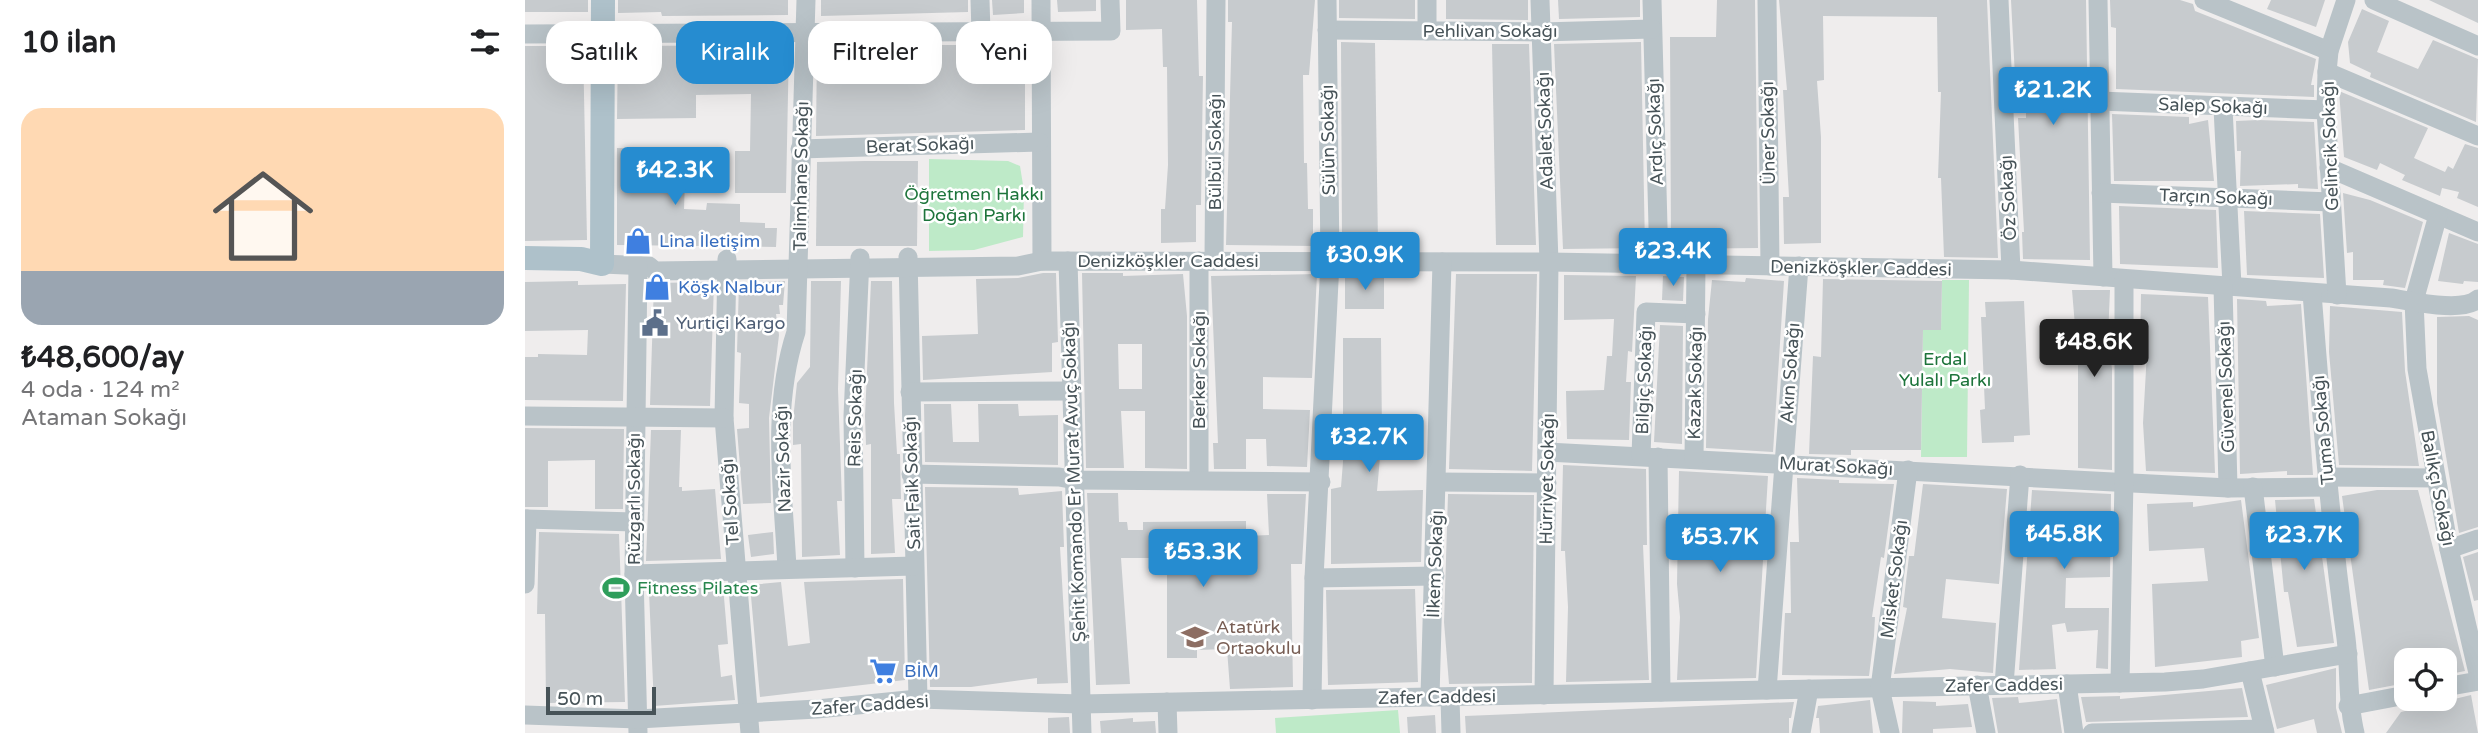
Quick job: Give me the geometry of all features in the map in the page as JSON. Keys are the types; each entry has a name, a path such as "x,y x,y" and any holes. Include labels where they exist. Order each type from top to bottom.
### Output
{"main road":[{"path":"603,0 603,21"},
{"path":"596,263 601,84"},
{"name":"Denizköşkler Caddesi","path":"525,258 581,259 596,263"},
{"name":"Denizköşkler Caddesi","path":"525,269 583,269 596,263"}],"street":[{"name":"Talimhane Sokağı","path":"800,264 800,149 806,0"},
{"path":"980,0 981,21"},
{"path":"1041,0 1041,21"},
{"path":"1052,33 1111,31 1110,0"},
{"name":"Bülbül Sokağı","path":"1207,261 1216,0"},
{"name":"Sülün Sokağı","path":"1312,700 1314,578 1321,482 1330,262 1327,0"},
{"path":"1427,0 1427,31"},
{"name":"Adalet Sokağı","path":"1539,0 1549,262"},
{"name":"Ardıç Sokağı","path":"1652,0 1659,264"},
{"name":"Üner Sokağı","path":"1767,0 1770,266"},
{"name":"Öz Sokağı","path":"1999,0 2011,270"},
{"path":"2098,0 2102,277"},
{"path":"2204,0 2329,51"},
{"name":"Gelincik Sokağı","path":"2337,295 2326,110 2327,72 2329,51 2346,0"},
{"path":"2374,0 2478,46"},
{"name":"Pehlivan Sokağı","path":"1327,30 1541,32 1652,29"},
{"path":"662,32 956,33"},
{"path":"525,34 546,33"},
{"path":"2327,72 2478,136"},
{"path":"1036,261 1040,84"},
{"name":"Salep Sokağı","path":"2100,101 2223,108 2326,110"},
{"name":"Güvenel Sokağı","path":"2223,108 2227,197 2228,488"},
{"name":"Berat Sokağı","path":"800,149 1039,142"},
{"path":"2329,168 2478,232"},
{"name":"Tarçın Sokağı","path":"2101,193 2332,202"},
{"name":"Balıkçı Sokağı","path":"2438,215 2414,301 2417,369 2449,549 2478,673"},
{"name":"Denizköşkler Caddesi","path":"596,263 643,265 655,271 727,265 908,262 1018,266 1036,261 1549,262 2011,270 2450,306 2476,303"},
{"name":"Şehit Komando Er Murat Avuç Sokağı","path":"1068,261 1082,733"},
{"name":"Berker Sokağı","path":"1199,479 1207,261"},
{"name":"Sait Faik Sokağı","path":"908,262 918,699"},
{"name":"İlkem Sokağı","path":"1442,262 1435,576 1440,697 1451,733"},
{"name":"Hürriyet Sokağı","path":"1544,695 1549,262"},
{"name":"Reis Sokağı","path":"855,568 853,416 860,263"},
{"name":"Nazir Sokağı","path":"787,568 780,403 786,363 796,332 800,264"},
{"name":"Rüzgarlı Sokağı","path":"638,726 634,573 635,417 643,265"},
{"name":"Tel Sokağı","path":"727,265 724,418 749,723"},
{"name":"Kazak Sokağı","path":"1694,459 1696,265"},
{"name":"Akın Sokağı","path":"1767,690 1798,266"},
{"path":"2119,682 2125,480 2124,279"},
{"name":"Tuma Sokağı","path":"2312,293 2327,482 2348,654 2349,706 2355,733"},
{"name":"Bilgiç Sokağı","path":"1650,457 1646,312 1696,314"},
{"path":"909,392 1072,391"},
{"path":"525,416 724,418"},
{"name":"Murat Sokağı","path":"1547,452 2125,480 2228,488 2435,478"},
{"path":"1650,457 1661,692"},
{"name":"Misket Sokağı","path":"1890,733 1880,688 1908,470"},
{"path":"911,474 1059,477 1075,480 1321,482"},
{"path":"2004,685 2019,475"},
{"path":"1437,482 1547,483"},
{"path":"2253,487 2274,667"},
{"path":"525,584 526,519 635,522"},
{"path":"2449,549 2478,539"},
{"path":"634,573 735,573 787,568 914,566"},
{"path":"1314,578 1435,576"},
{"name":"Zafer Caddesi","path":"525,715 638,726 749,723 918,699 1080,704 2067,684 2203,679 2348,654"},
{"path":"2092,733 2264,731 2250,671"},
{"path":"2457,685 2478,681"},
{"path":"2067,684 2074,733"},
{"path":"1977,685 1986,733"},
{"path":"1801,733 1809,689"},
{"path":"2349,706 2394,697"},
{"path":"1167,702 1168,733"}],"green space":[{"name":"Öğretmen Hakkı Doğan Parkı","path":"929,159 1008,161 1020,166 1024,191 1023,237 974,250 929,251"},
{"name":"Erdal Yulalı Parkı","path":"1942,280 1969,280 1967,457 1921,457 1923,330 1941,330"},
{"path":"1398,710 1400,733 1276,733 1275,718"}],"building":[{"path":"525,0 588,0 588,12 525,12"},
{"path":"618,0 788,0 788,15 662,16 661,12 618,13"},
{"path":"821,0 968,0 968,12 821,16"},
{"path":"992,0 1024,0 1024,13 993,15"},
{"path":"1057,0 1096,0 1096,11 1058,12"},
{"path":"1126,0 1197,0 1199,76 1203,76 1201,205 1196,205 1196,242 1161,243 1161,209 1165,209 1168,165 1167,67 1163,67 1162,29 1126,30"},
{"path":"1228,0 1315,0 1309,75 1303,75 1304,163 1307,163 1308,209 1313,209 1313,246 1226,245 1232,22 1228,22"},
{"path":"1339,0 1415,0 1415,19 1339,18"},
{"path":"1446,0 1528,0 1528,20 1446,19"},
{"path":"1558,0 1640,0 1640,17 1559,19"},
{"path":"1717,0 1755,0 1758,248 1671,249 1670,37 1716,37"},
{"path":"1779,0 1987,0 1998,258 1944,257 1941,178 1938,178 1941,92 1938,92 1937,17 1823,16 1824,80 1817,81 1821,137 1821,243 1784,244 1783,197 1789,197 1783,90 1787,90"},
{"path":"2011,0 2086,0 2090,260 2023,259 2018,118 2026,118 2026,96 2016,96"},
{"path":"2110,0 2180,0 2193,4 2195,11 2316,59 2311,85 2314,85 2314,97 2116,89 2116,28 2111,27"},
{"path":"2271,0 2325,0 2316,27 2267,9"},
{"path":"2429,0 2478,0 2478,23"},
{"path":"2362,9 2389,21 2377,52 2418,69 2433,40 2478,59 2476,122 2370,77 2371,73 2350,63 2348,42"},
{"path":"1341,42 1375,43 1378,244 1342,244"},
{"path":"1641,42 1645,248 1563,249 1554,44"},
{"path":"1492,44 1529,44 1536,245 1496,245"},
{"path":"942,45 956,45 956,84 1025,84 1025,130 816,136 817,84 942,84"},
{"path":"525,46 546,46 546,84 584,84 587,240 525,241"},
{"path":"662,46 676,46 676,84 788,84 786,193 735,193 735,151 750,151 751,94 696,95 696,118 617,119 617,84 662,84"},
{"path":"2339,91 2428,128 2414,158 2445,172 2448,166 2453,169 2465,144 2478,148 2478,207 2457,198 2459,192 2442,188 2440,196 2402,180 2405,175 2380,163 2377,170 2344,157"},
{"path":"2112,114 2189,117 2189,124 2208,120 2214,181 2114,181"},
{"path":"2236,121 2314,122 2318,189 2298,188 2298,184 2240,186 2241,151 2237,151"},
{"path":"617,148 686,150 684,209 706,210 707,203 740,204 740,222 765,223 765,228 777,228 776,247 617,245"},
{"path":"918,161 917,246 816,246 817,162"},
{"path":"2343,193 2370,200 2423,222 2405,288 2383,285 2384,280 2353,280 2353,252 2347,253"},
{"path":"2119,206 2216,210 2218,268 2120,264"},
{"path":"2244,211 2320,214 2324,278 2247,275"},
{"path":"2449,233 2478,244 2478,282 2464,281 2463,284 2438,281"},
{"path":"1056,273 1058,342 1052,343 1052,372 923,380 922,336 978,334 976,279 1018,278"},
{"path":"1082,273 1123,273 1123,276 1183,274 1187,316 1187,469 1145,468 1145,411 1121,411 1124,468 1086,468","holes":["1118,344 1142,344 1142,389 1119,389"]},
{"path":"1317,274 1312,378 1263,377 1263,409 1310,410 1307,467 1267,466 1266,439 1246,439 1246,469 1214,469 1213,443 1218,443 1211,276"},
{"path":"1345,274 1384,274 1384,309 1345,309"},
{"path":"1456,274 1537,274 1532,471 1449,469"},
{"path":"1564,275 1636,276 1632,352 1628,351 1626,382 1631,382 1629,440 1567,439 1566,391 1604,390 1607,356 1612,356 1614,319 1564,320"},
{"path":"1663,276 1684,277 1683,301 1662,300"},
{"path":"1746,278 1784,281 1773,452 1706,448 1708,319 1712,280 1745,282"},
{"path":"1823,279 1942,281 1941,330 1923,330 1921,450 1851,450 1851,455 1809,454 1813,356 1821,357"},
{"path":"578,281 578,285 626,284 623,401 525,400 525,357 538,357 538,354 587,355 588,330 525,331 525,282"},
{"path":"785,281 783,305 779,305 780,314 776,314 779,335 769,418 771,503 743,504 737,429 749,428 749,404 739,403 739,283"},
{"path":"811,281 841,281 838,389 842,501 837,501 840,555 802,557 801,444 793,445 793,420 797,383 810,367"},
{"path":"871,281 892,281 894,403 897,454 900,454 901,499 892,499 895,553 871,554 871,444 866,445 865,416"},
{"path":"714,282 710,406 650,405 654,283"},
{"path":"2072,290 2110,290 2108,337 2112,369 2112,470 2078,468 2078,362"},
{"path":"2141,294 2208,297 2215,473 2146,471 2143,423 2147,352 2140,351"},
{"path":"2237,299 2266,301 2267,306 2301,304 2313,475 2287,475 2287,471 2240,474"},
{"path":"2024,301 2030,435 2014,436 2014,442 1982,443 1980,410 1985,409 1981,317 1986,317 1985,302"},
{"path":"2330,306 2402,312 2405,371 2419,466 2339,465 2329,352"},
{"path":"2469,316 2478,320 2478,527 2459,533 2437,403 2437,317"},
{"path":"1660,325 1683,326 1682,444 1654,442"},
{"path":"1343,338 1381,338 1382,435 1377,491 1423,490 1421,562 1331,564 1331,489 1341,487 1343,462"},
{"path":"924,404 951,404 953,442 979,442 978,404 1018,404 1019,416 1058,415 1058,465 925,462"},
{"path":"525,428 624,429 623,509 595,509 595,460 548,461 548,507 525,507"},
{"path":"651,430 681,430 679,487 682,487 682,491 715,489 721,559 646,561"},
{"path":"1563,465 1646,469 1647,545 1643,545 1649,680 1566,682 1568,607 1565,551 1561,551"},
{"path":"1679,471 1768,476 1756,678 1677,680 1680,617 1677,584"},
{"path":"1797,478 1839,480 1839,483 1894,484 1884,558 1881,557 1872,617 1875,617 1869,676 1782,675 1785,613 1791,613 1790,542 1799,542"},
{"path":"1923,484 2007,489 1999,584 1946,579 1942,618 1996,623 1993,673 1950,669 1894,674 1907,608 1903,607 1909,556 1914,556"},
{"path":"925,487 1018,488 1019,495 1062,491 1064,547 1060,547 1068,683 1037,684 1037,678 971,687 930,687"},
{"path":"2032,490 2111,494 2110,577 2066,578 2065,608 2109,608 2108,669 2096,668 2098,630 2067,632 2065,623 2052,625 2056,669 2019,670"},
{"path":"2377,490 2418,490 2465,671 2457,673 2457,648 2394,648 2394,685 2369,690 2342,496"},
{"path":"1087,493 1118,493 1119,522 1127,522 1128,530 1143,530 1143,522 1246,521 1246,536 1269,535 1267,494 1306,494 1302,564 1291,564 1293,687 1230,689 1227,649 1197,650 1197,658 1167,658 1167,558 1121,558 1130,684 1096,685","holes":["1196,550 1229,550 1229,575 1196,575"]},
{"path":"1448,494 1534,495 1532,683 1449,684 1444,622"},
{"path":"2314,499 2334,643 2297,647 2288,592 2284,592 2275,500"},
{"path":"2241,500 2259,638 2241,641 2242,657 2155,667 2152,584 2208,581 2204,548 2149,551 2147,504 2193,502 2193,507"},
{"path":"539,532 619,534 625,702 546,703 545,614 537,614"},
{"path":"773,532 774,554 751,557 748,535"},
{"path":"2478,552 2478,600 2474,601 2463,557"},
{"path":"903,579 905,680 760,697 750,585 781,582 788,646 810,643 804,582"},
{"path":"723,586 728,644 718,645 721,677 732,675 735,700 654,706 649,592"},
{"path":"1415,589 1418,682 1328,685 1326,590"},
{"path":"2336,668 2336,708 2342,733 2317,733 2314,719 2277,729 2266,685"},
{"path":"2242,688 2248,717 2086,722 2081,697 2120,696 2120,699"},
{"path":"2471,695 2478,733 2386,733 2401,712 2457,711 2457,698"},
{"path":"2018,697 2019,703 2057,699 2062,733 1998,733 1992,698"},
{"path":"1870,700 1873,733 1820,733 1819,718 1816,718 1818,706"},
{"path":"1903,701 1936,702 1936,706 1968,704 1972,727 1933,729 1933,733 1902,733"},
{"path":"1794,702 1789,718 1789,733 1466,733 1465,716"},
{"path":"1435,715 1436,733 1408,733 1407,717"},
{"path":"1069,717 1070,733 1048,733 1048,718"},
{"path":"1133,718 1133,722 1155,721 1156,733 1101,733 1100,721"}],"place":[{"name":"Lina İletişim","path":"638,241"},
{"name":"Köşk Nalbur","path":"657,287"},
{"name":"Yurtiçi Kargo","path":"655,323"},
{"name":"Fitness Pilates","path":"616,588"},
{"name":"Atatürk Ortaokulu","path":"1195,637"},
{"name":"BİM","path":"883,671"}]}
